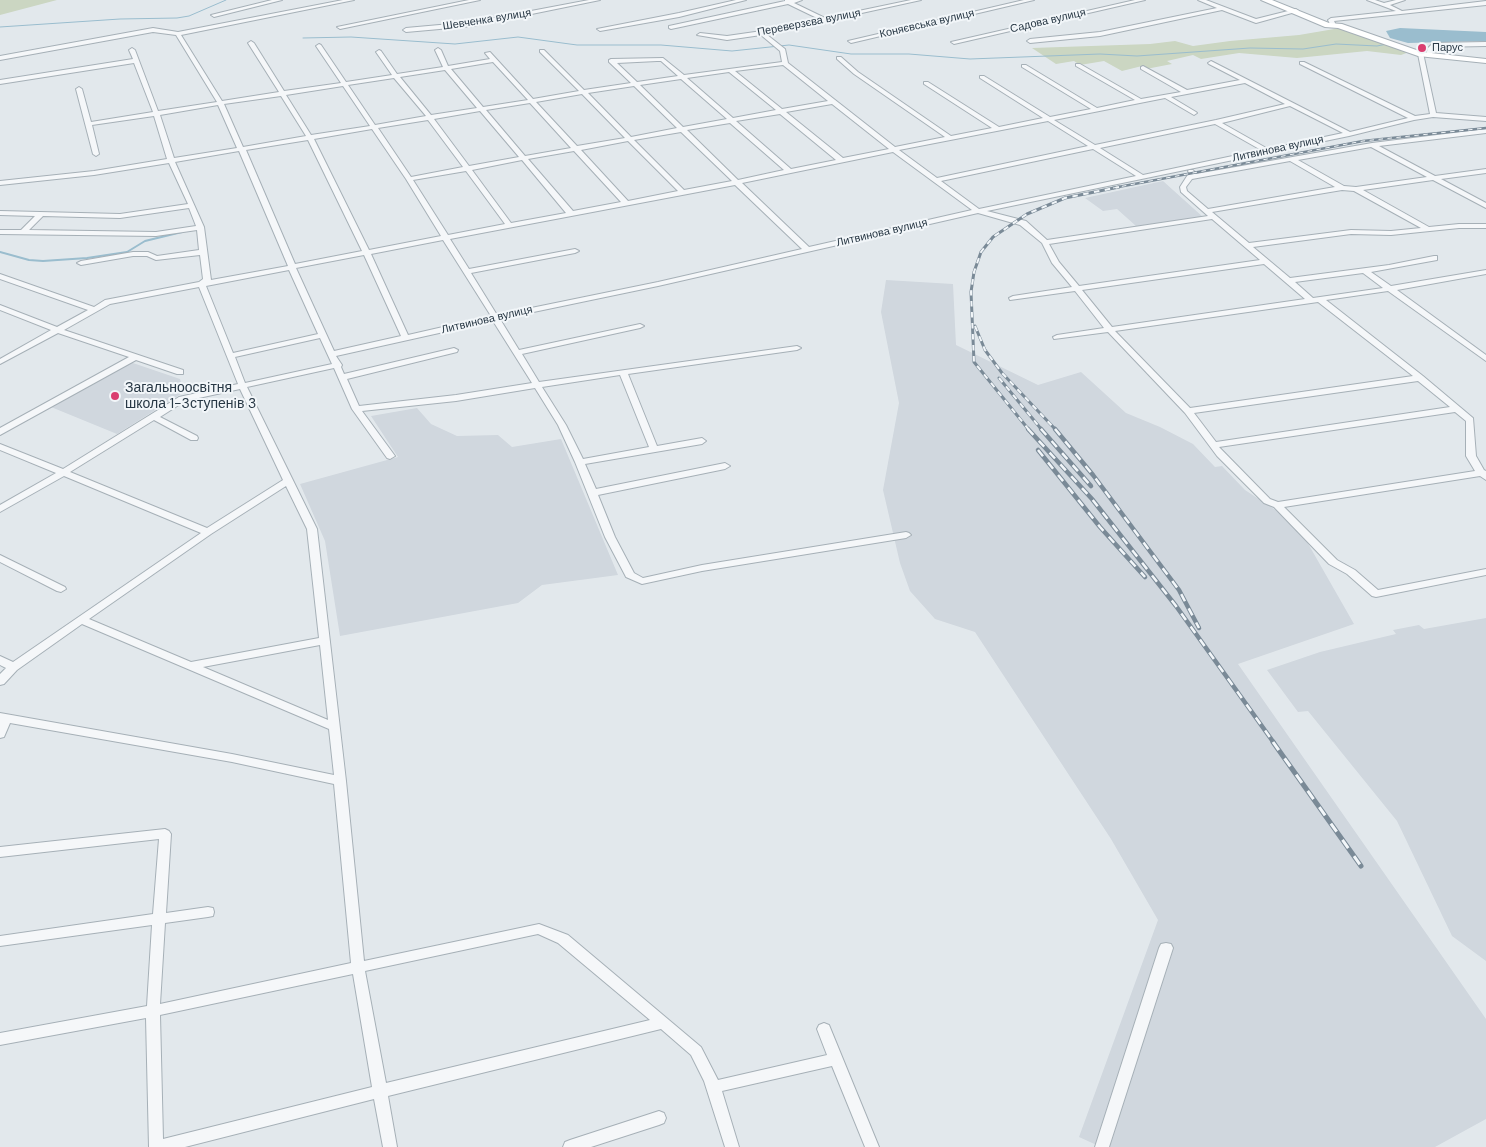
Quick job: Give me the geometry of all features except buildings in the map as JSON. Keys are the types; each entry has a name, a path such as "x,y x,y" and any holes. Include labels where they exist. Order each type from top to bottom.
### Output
{"main road":[{"path":"1265,0 1314,19 1425,55 1486,61"}],"street":[{"path":"214,15 280,0"},
{"path":"0,58 153,30 178,34 351,0"},
{"path":"452,0 458,4"},
{"path":"340,27 477,0"},
{"name":"Шевченка вулиця","path":"406,30 473,24 597,0"},
{"path":"600,29 670,17 743,0"},
{"path":"671,28 787,1 799,0"},
{"name":"Переверзєва вулиця","path":"700,35 727,38 762,33 918,0"},
{"name":"Коняєвська вулиця","path":"851,40 1031,0"},
{"name":"Садова вулиця","path":"954,42 1142,0"},
{"path":"1201,0 1256,21 1296,11"},
{"path":"1370,0 1400,11"},
{"path":"1386,6 1402,0"},
{"path":"787,1 824,20"},
{"path":"1336,26 1331,20 1486,3"},
{"path":"1474,4 1486,9"},
{"path":"1030,41 1100,34 1224,8"},
{"path":"762,33 783,50 785,63 893,149 978,211 1023,223 1045,242 1056,263 1076,289 1111,331 1188,411 1213,445 1267,501 1277,506 1333,562 1351,572 1376,594 1486,572"},
{"path":"178,34 220,102 240,150 243,150 292,267 356,408 390,456"},
{"path":"251,43 310,138 367,252 406,338"},
{"path":"1433,115 1425,55 1433,45 1486,44"},
{"path":"319,46 409,179 535,385 562,425 580,462 610,537 630,575 642,581 702,568 906,535"},
{"path":"438,50 446,67 571,214"},
{"path":"542,51 585,92 682,192"},
{"path":"380,52 395,75 431,119 510,226"},
{"path":"488,53 625,202"},
{"path":"0,82 133,55 156,113 171,160 200,228 207,280 202,284"},
{"path":"839,58 856,73 950,138"},
{"path":"88,124 496,60"},
{"path":"789,171 663,60 612,62 807,250"},
{"path":"0,184 29,182 240,150 635,84 785,63"},
{"path":"1211,63 1349,134"},
{"path":"1302,63 1414,118"},
{"path":"1078,65 1140,101"},
{"path":"1024,66 1097,110"},
{"path":"1143,68 1186,92"},
{"path":"730,70 841,160"},
{"path":"982,77 1052,119 1140,176"},
{"path":"0,362 108,302 738,182 998,128 1245,81"},
{"path":"926,83 998,128"},
{"path":"79,89 96,154"},
{"path":"1165,96 1194,113"},
{"path":"409,179 833,102"},
{"path":"935,180 1216,122 1291,104"},
{"name":"Литвинова вулиця","path":"332,354 658,284 978,211 1349,134 1414,118 1433,115 1486,119"},
{"path":"1216,122 1267,151"},
{"path":"1190,177 1370,144 1486,130"},
{"path":"1370,144 1486,206"},
{"path":"1291,159 1342,188"},
{"path":"1189,167 1192,173 1183,190 1287,281 1315,299 1420,378 1470,420 1471,456 1485,475 1277,506"},
{"path":"1045,242 1210,214 1342,188 1434,179 1486,171"},
{"path":"1356,188 1428,229"},
{"path":"0,213 120,216 192,206"},
{"path":"23,232 41,214"},
{"path":"1246,246 1351,232 1391,233 1486,226"},
{"path":"0,232 156,234 190,227 200,228"},
{"path":"466,272 575,251"},
{"path":"81,263 133,254 148,254 156,258 203,252"},
{"path":"1287,281 1434,258"},
{"path":"1013,298 1264,262"},
{"path":"1364,270 1486,358"},
{"path":"1057,337 1111,331 1392,289 1486,272"},
{"path":"0,276 95,310"},
{"path":"202,284 243,386 312,529 340,781 358,967 390,1147"},
{"path":"0,307 180,372"},
{"path":"516,353 640,326"},
{"path":"230,356 324,335"},
{"path":"356,408 456,398 797,348"},
{"path":"343,377 454,350"},
{"path":"0,432 135,356"},
{"path":"0,509 64,473 182,399 338,365"},
{"path":"623,372 654,449"},
{"path":"1188,411 1420,378"},
{"path":"1213,445 1457,409"},
{"path":"154,417 175,426 194,438"},
{"path":"580,462 702,440"},
{"path":"0,447 208,532"},
{"path":"592,493 725,466"},
{"path":"0,681 13,667 208,532 288,481"},
{"path":"0,558 61,589"},
{"path":"81,620 334,727"},
{"path":"191,666 325,640"},
{"path":"0,660 13,667"},
{"path":"0,734 3,718 232,758 340,781"},
{"path":"0,852 165,834 153,1011 157,1147 663,1023"},
{"path":"0,941 208,912"},
{"path":"0,1039 153,1011 539,929 564,939 696,1051 713,1087 732,1147"},
{"path":"1102,1147 1166,948"},
{"path":"824,1029 872,1147"},
{"path":"713,1087 836,1059"},
{"path":"570,1147 659,1118"}],"shaded area":[{"path":"1163,181 1203,217 1136,226 1117,209 1103,211 1085,198"},
{"path":"886,280 953,284 956,345 1038,385 1081,372 1126,413 1160,427 1193,444 1215,467 1222,466 1245,490 1277,511 1306,540 1354,624 1238,664 1486,1019 1486,1119 1435,1147 1101,1147 1079,1137 1158,920 1111,839 975,632 935,619 910,591 900,563 883,490 899,403 881,312"},
{"path":"130,362 180,379 184,392 117,434 51,407"},
{"path":"417,408 431,424 457,436 498,435 512,447 561,439 618,575 542,585 518,603 340,636 325,541 300,484 398,457 371,416"},
{"path":"1486,618 1486,961 1452,936 1397,821 1308,711 1298,712 1267,670 1320,652 1396,634 1393,630 1419,625 1424,629"}],"green space":[{"path":"0,0 57,0 0,15"},
{"path":"1340,28 1409,52 1401,55 1367,51 1297,58 1239,53 1201,59 1193,55 1167,61 1172,64 1146,69 1142,66 1122,71 1104,61 1080,65 1074,61 1056,64 1032,48 1150,44 1175,41 1193,46 1299,35"}],"water":[{"path":"1400,28 1486,32 1486,41 1408,43 1390,38 1386,31"}],"waterway":[{"path":"0,27 120,19 177,18 189,16 226,0"},
{"path":"303,38 351,37 455,44 518,37 577,45 661,45 732,51 789,45 851,54 909,54 970,59 1100,54 1137,56 1250,48 1303,49 1336,44 1377,46 1387,44"},
{"path":"0,252 29,260 43,261 87,258 127,252 145,241 182,232"}],"railway":[{"path":"1113,188 1363,141 1486,128"},
{"path":"1029,430 974,362 971,292 974,272 981,252 993,237 1027,214 1065,198 1119,187"},
{"path":"975,326 985,350 1002,373 1056,430"},
{"path":"999,378 1042,430"},
{"path":"1028,429 1092,499 1176,606 1274,743"},
{"path":"1041,429 1091,486"},
{"path":"1055,429 1093,475 1179,590 1199,628"},
{"path":"1038,450 1100,527 1145,577"},
{"path":"1273,742 1361,866"}],"place":[{"name":"Парус","path":"1422,48"},
{"name":"Загальноосвiтня школа 1-3ступенiв 3","path":"115,396"}]}
